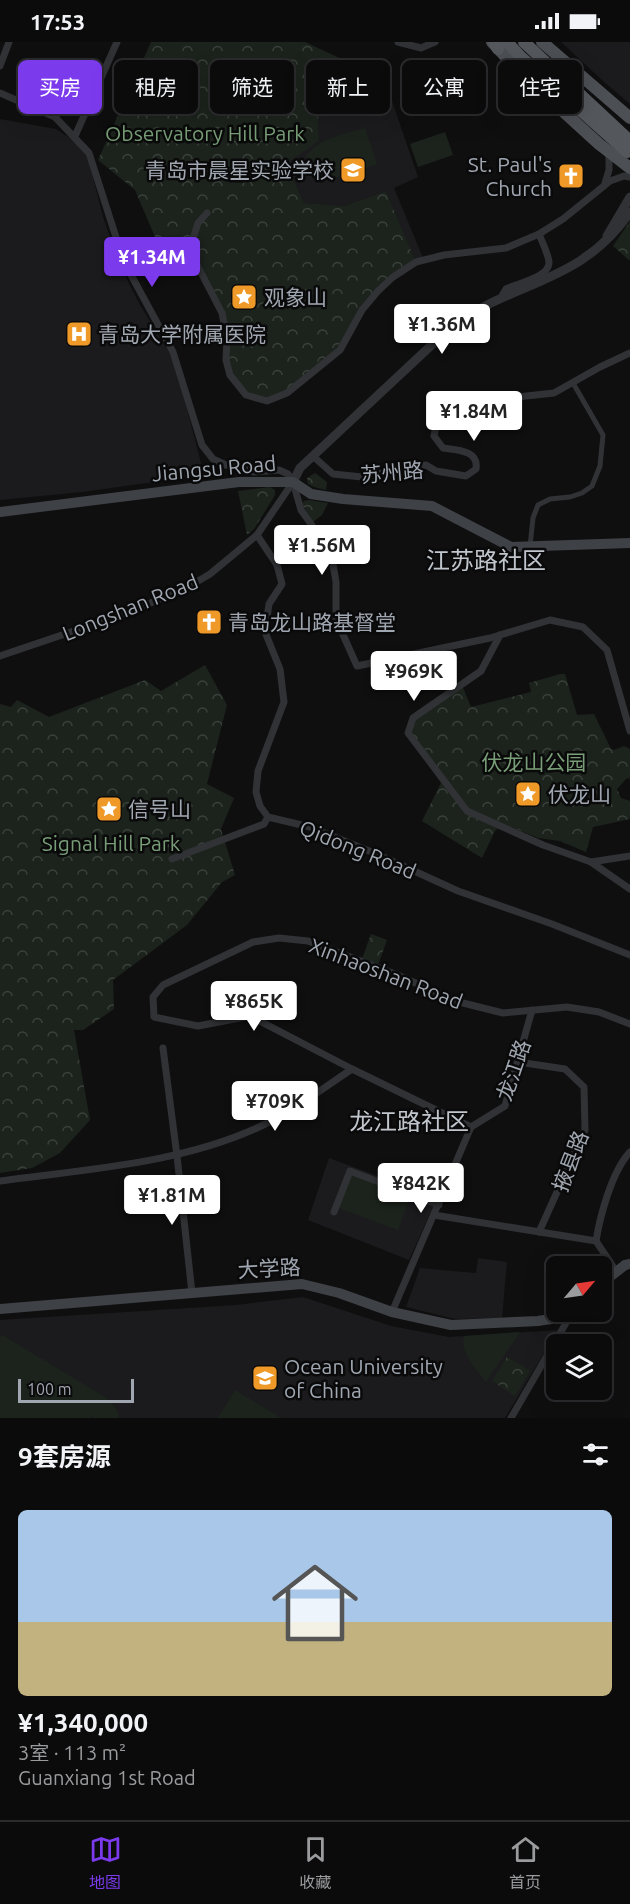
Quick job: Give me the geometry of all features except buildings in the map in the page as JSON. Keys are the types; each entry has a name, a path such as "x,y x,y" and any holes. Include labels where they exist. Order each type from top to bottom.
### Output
{"highway":[{"path":"524,42 612,125 630,135"},
{"path":"498,44 521,57 628,157"},
{"path":"612,125 628,157"}],"main road":[{"path":"542,42 630,118"},
{"path":"498,44 519,71 608,151 628,157"},
{"name":"Jiangsu Road","path":"0,512 239,482 293,482"},
{"path":"293,482 311,494 343,499 432,506 511,546 630,543"},
{"path":"612,1274 630,1264"},
{"name":"大学路","path":"0,1309 302,1284 339,1293 392,1312 451,1325 546,1319"}],"street":[{"path":"0,66 9,42"},
{"path":"75,136 117,42"},
{"path":"399,42 421,48 435,42"},
{"path":"0,93 55,117 89,153 124,262 173,352 202,445 213,459 226,465 254,472 279,470 288,474 293,482 301,510 331,552 336,582 336,619 357,666 500,635 550,620 583,627 607,650 630,731"},
{"path":"602,188 609,170 608,151"},
{"path":"207,213 198,223 192,242 195,261 222,313 227,338 226,360 230,375 246,395 267,401 287,393 340,350 362,310 378,291 393,277 416,262 444,255 506,248 539,234 576,211 610,181 624,176 630,177"},
{"name":"Jiangsu Road","path":"599,248 630,197"},
{"name":"Jiangsu Road","path":"293,482 300,468 452,326 500,300 556,276 599,248 616,233 630,212"},
{"path":"500,300 506,289 541,275 549,266 539,234"},
{"name":"苏州路","path":"314,457 333,474 362,477 426,465 436,471 466,476 476,469 475,457 465,451 443,448 434,436 437,422 445,414 479,401 554,393 630,353"},
{"path":"530,546 533,518 538,505 550,499 582,494 592,486 600,466 603,435 573,383"},
{"name":"Longshan Road","path":"0,656 127,613 188,587 210,574 257,535 293,482"},
{"path":"172,859 264,824 268,817 260,806 256,792 258,771 284,702 280,669 265,632 269,604 282,584 277,565 257,535"},
{"path":"500,635 481,671 412,718 408,733 467,811 543,845 591,862 630,889"},
{"name":"Qidong Road","path":"268,817 310,827 458,891 552,924 630,955"},
{"path":"591,862 630,856"},
{"name":"Xinhaoshan Road","path":"352,1069 250,1016 198,1026 154,1017 153,997 163,985 253,942 279,938 308,942 395,974 459,1002 503,1013 567,1007 599,1012 630,1024"},
{"name":"龙江路","path":"471,1127 505,1106 532,1010"},
{"path":"163,1048 192,1293"},
{"name":"掖县路","path":"518,1062 565,1069 584,1087 585,1130 539,1232"},
{"path":"0,1181 177,1156 259,1127 352,1069 471,1127 392,1312"},
{"path":"616,1271 596,1241 601,1214 623,1160 630,1152"},
{"path":"334,1212 350,1172 439,1205"},
{"path":"434,1215 596,1241"},
{"path":"510,1418 567,1322"}],"shaded area":[{"path":"561,42 630,42 630,104 582,60"},
{"name":"青岛市晨星实验学校","path":"390,95 418,177 394,188 424,260 416,262 386,191 344,206 304,203 287,162 319,141 318,114 390,114"},
{"name":"青岛大学附属医院","path":"0,119 56,129 83,150 89,161 103,217 121,268 140,305 175,362 204,475 82,492 0,500"},
{"path":"329,1158 437,1198 409,1260 308,1220"},
{"path":"478,1258 507,1262 502,1318 455,1319 406,1307 420,1268 476,1273"},
{"name":"Ocean University of China","path":"303,1297 391,1326 449,1337 558,1330 556,1334 546,1334 546,1350 505,1418 0,1418 0,1320 236,1305"}],"green space":[{"name":"Observatory Hill Park","path":"151,42 305,42 344,60 306,60 306,114 318,114 319,141 287,163 304,203 344,206 386,191 416,262 378,291 340,350 287,393 267,401 246,395 230,375 222,313 194,261 177,275 172,266 167,265 135,190 98,160 119,114 198,114 198,60 143,60"},
{"path":"365,128 377,164 335,178 316,175 310,168 306,156 311,150 332,138"},
{"path":"445,132 453,155 418,167 410,144"},
{"path":"630,221 630,259 629,260 613,246"},
{"path":"315,473 327,482 326,490 308,484 307,478"},
{"path":"270,487 275,490 275,495 254,529 247,535 238,491"},
{"path":"309,500 328,503 322,515 313,522 302,504"},
{"name":"Signal Hill Park","path":"205,665 227,705 207,784 234,798 221,829 235,875 222,882 187,925 113,980 114,1009 83,1030 74,1030 90,1120 60,1153 32,1168 0,1173 0,704 11,707 17,700 49,717 145,680 161,691"},
{"name":"伏龙山公园","path":"565,674 577,715 594,714 611,749 624,746 630,749 630,779 627,778 617,789 621,798 630,801 630,819 593,827 586,852 560,841 538,838 501,825 495,831 482,858 422,821 441,783 407,726 462,685 471,707 531,692 529,683"},
{"path":"371,934 387,940 378,965 362,959"},
{"path":"350,1171 411,1195 398,1230 336,1207"},
{"path":"520,1332 486,1382 464,1349 464,1336"},
{"path":"0,1336 4,1336 105,1397 117,1410 119,1418 95,1418 93,1416 91,1418 0,1418"},
{"path":"507,1357 530,1371 515,1396 492,1381"},
{"path":"235,1390 281,1418 218,1418"}],"place":[{"name":"青岛市晨星实验学校","path":"353,170"},
{"name":"St. Paul's Church","path":"571,176"},
{"name":"观象山","path":"244,297"},
{"name":"青岛大学附属医院","path":"79,334"},
{"name":"青岛龙山路基督堂","path":"209,622"},
{"name":"伏龙山","path":"528,794"},
{"name":"信号山","path":"109,809"},
{"name":"Ocean University of China","path":"265,1378"}],"district":[{"name":"江苏路社区","path":"486,560"},
{"name":"龙江路社区","path":"409,1121"}]}
